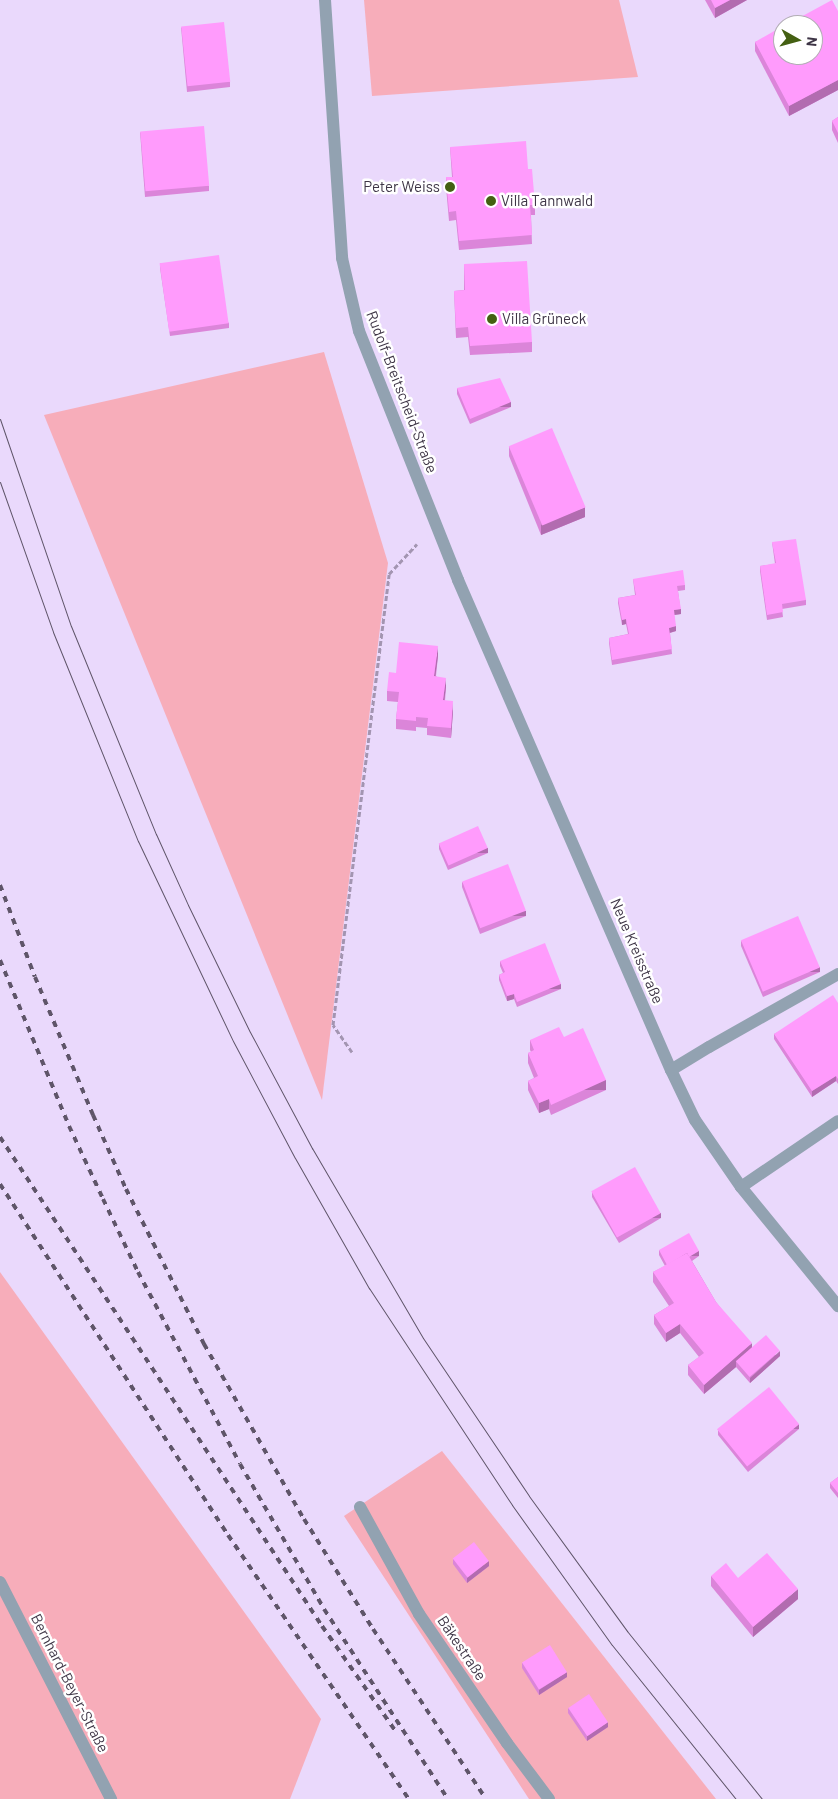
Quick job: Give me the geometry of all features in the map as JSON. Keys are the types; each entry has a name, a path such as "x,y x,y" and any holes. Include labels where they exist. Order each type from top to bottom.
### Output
{"street":[{"name":"Rudolf-Breitscheid-Straße","path":"325,0 342,258 359,331 458,580"},
{"name":"Neue Kreisstraße","path":"458,580 671,1070 695,1120 742,1187 838,1306"},
{"path":"671,1070 708,1047 838,974"},
{"path":"742,1187 838,1121"},
{"name":"Bäkestraße","path":"360,1507 419,1614 507,1743 549,1799"},
{"name":"Bernhard-Beyer-Straße","path":"0,1582 111,1799"}],"path":[{"path":"352,1052 333,1025 388,574 436,523"}],"shaded area":[{"path":"364,0 619,0 638,77 372,96"},
{"path":"324,352 388,563 322,1100 44,415"},
{"path":"0,1272 321,1719 290,1799 0,1799"},
{"path":"442,1451 716,1799 529,1799 344,1516"}],"building":[{"path":"711,0 730,0 715,8"},
{"path":"832,0 838,11 838,80 789,106 755,42 773,32 773,65 823,65 823,15 804,15"},
{"path":"224,22 230,82 188,86 181,26"},
{"path":"838,117 838,133 832,121"},
{"path":"204,126 209,186 145,191 140,132"},
{"name":"Villa Tannwald","path":"526,141 528,169 532,169 535,205 530,205 532,235 459,241 456,211 449,212 446,177 453,177 450,147"},
{"path":"219,255 229,323 169,332 160,263"},
{"name":"Villa Grüneck","path":"527,261 532,342 470,346 468,327 456,328 454,291 465,290 464,264"},
{"path":"500,378 511,402 470,419 457,388"},
{"path":"552,428 586,507 542,526 509,446"},
{"path":"796,539 806,600 782,604 783,612 767,615 760,566 776,563 772,542"},
{"path":"683,570 685,585 677,586 681,609 674,610 676,626 669,628 672,649 612,660 609,638 629,634 626,619 622,620 618,598 636,595 633,579"},
{"path":"399,642 438,646 434,676 446,678 443,700 453,701 451,728 427,726 428,718 416,717 416,721 396,719 399,692 387,691 389,672 396,673"},
{"path":"478,826 488,848 448,865 439,843"},
{"path":"508,864 526,911 480,928 462,882"},
{"path":"798,916 820,968 763,992 741,940"},
{"path":"545,943 561,984 517,1002 514,994 507,996 499,975 505,972 500,961"},
{"path":"833,995 838,1003 838,1079 836,1076 812,1091 774,1034"},
{"path":"559,1027 564,1037 583,1028 606,1080 551,1105 549,1099 539,1103 528,1081 538,1076 528,1053 534,1050 530,1040"},
{"path":"635,1167 661,1213 617,1238 591,1191"},
{"path":"689,1233 699,1251 689,1257 687,1253 667,1265 659,1250"},
{"path":"687,1253 716,1302 752,1343 704,1385 688,1365 704,1353 680,1324 666,1333 654,1315 674,1303 653,1272"},
{"path":"766,1335 780,1351 750,1377 736,1361"},
{"path":"769,1387 799,1424 747,1466 717,1429"},
{"path":"838,1477 838,1493 830,1483"},
{"path":"474,1542 489,1561 467,1578 453,1559"},
{"path":"767,1553 798,1589 753,1627 711,1576 726,1563 738,1578"},
{"path":"550,1645 567,1672 539,1690 522,1662"},
{"path":"589,1694 608,1722 587,1736 568,1708"}],"tram line":[{"path":"0,419 71,626 156,834 188,905 250,1032 312,1148 423,1338 529,1496 627,1631 762,1799"},
{"path":"0,482 53,632 138,841 233,1041 295,1158 369,1288 512,1505 612,1645 736,1799"}],"railway":[{"path":"0,885 35,977 93,1115 126,1189 204,1344 304,1519 373,1629 486,1799"},
{"path":"0,960 69,1126 103,1199 138,1272 240,1464 324,1609 448,1799"},
{"path":"0,1137 322,1626 397,1733"},
{"path":"0,1184 228,1535 409,1799"}],"place":[{"name":"Peter Weiss","path":"450,187"},
{"name":"Villa Tannwald","path":"491,201"},
{"name":"Villa Grüneck","path":"492,319"}]}
